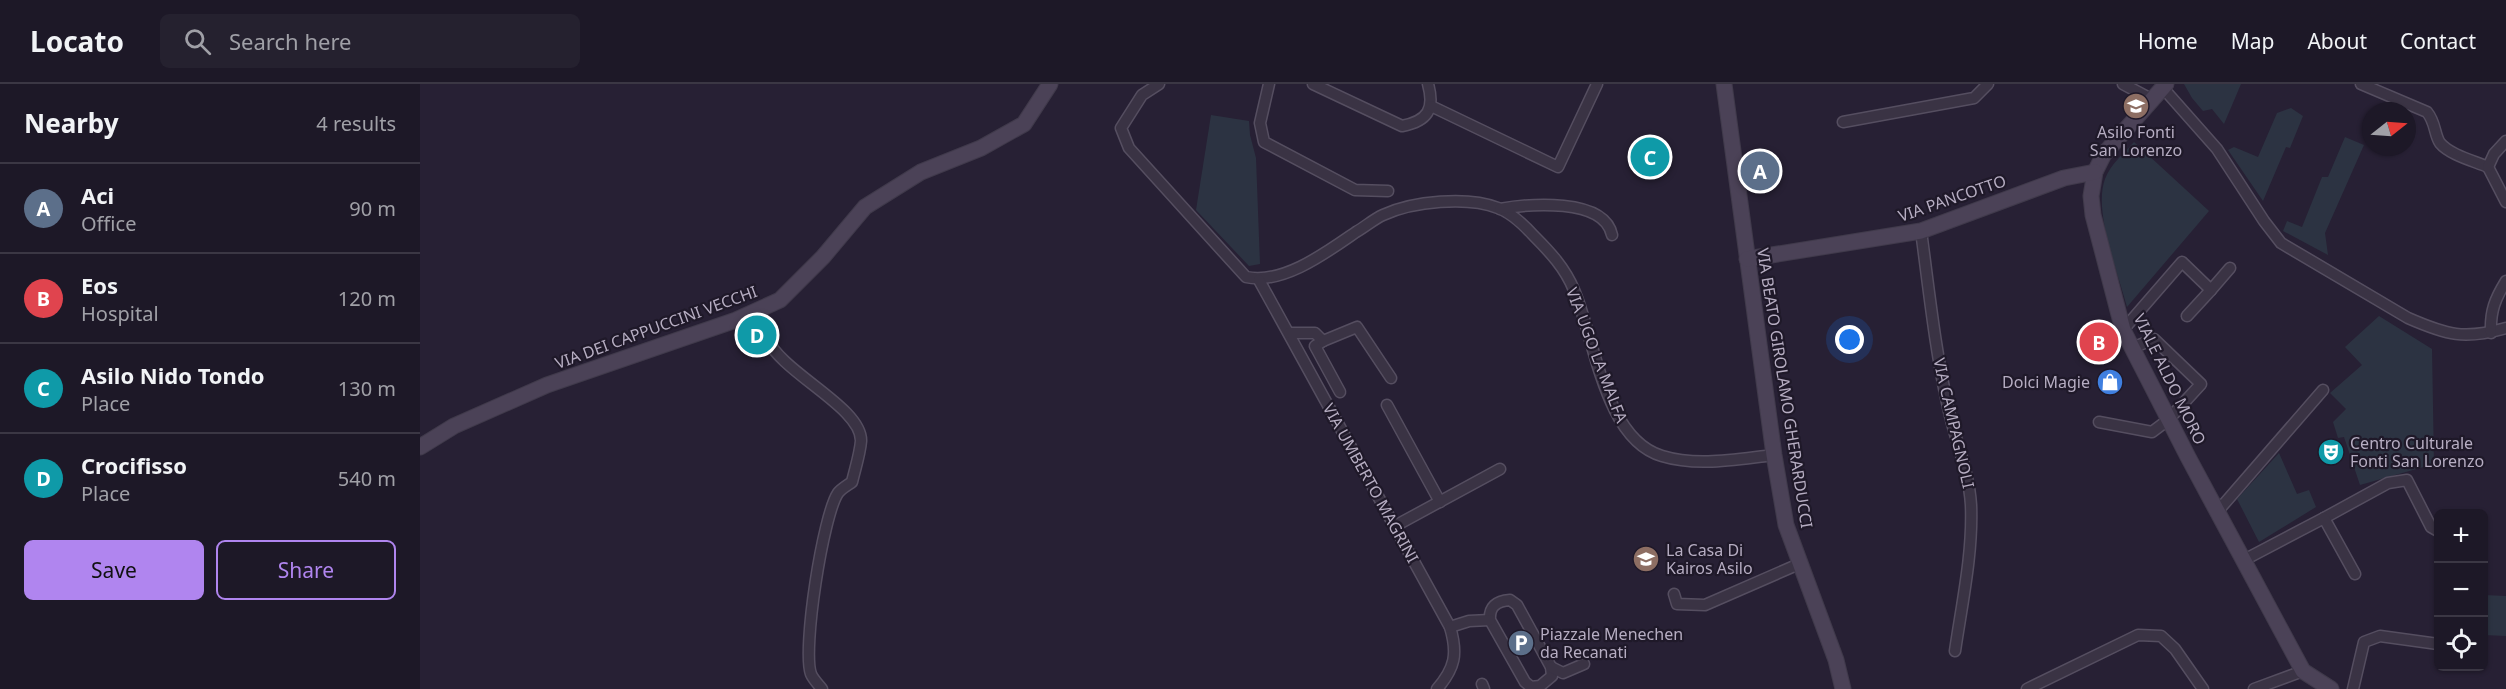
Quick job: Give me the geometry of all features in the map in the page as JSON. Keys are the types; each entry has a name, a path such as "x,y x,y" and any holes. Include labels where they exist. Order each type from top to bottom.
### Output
{"street":[{"name":"VIA DEI CAPPUCCINI VECCHI","path":"420,447 454,426 548,385 645,353 780,300 816,264 865,207 921,172 981,148 1024,124 1050,84"},
{"name":"VIA UGO LA MALFA","path":"1159,84 1142,96 1121,128 1129,148 1246,277 1259,280 1282,275 1330,251 1382,215 1407,207 1454,202 1481,203 1500,208 1522,224 1556,258 1574,289 1612,402 1624,429 1644,448 1660,456 1691,463 1774,455"},
{"path":"1269,84 1260,123 1264,142 1355,190 1388,190"},
{"path":"1313,84 1402,126 1416,123 1426,116 1431,106 1428,84"},
{"path":"1431,106 1558,167 1597,84"},
{"name":"VIA BEATO GIROLAMO GHERARDUCCI","path":"1724,84 1774,455 1786,525 1836,660 1844,689"},
{"path":"1843,122 1974,99 1988,84"},
{"path":"2123,84 2160,91 2217,149 2264,222 2281,243 2408,318 2429,327 2453,335 2491,333 2506,328"},
{"path":"2361,84 2427,112 2433,120 2440,142 2446,148 2488,167 2506,202"},
{"name":"VIALE ALDO MORO","path":"2160,91 2104,154 2095,172 2091,196 2093,215 2123,330 2217,512 2303,671 2331,689"},
{"path":"2488,167 2494,154 2506,141"},
{"name":"VIA PANCOTTO","path":"1747,259 1921,231 2064,178 2095,172"},
{"path":"1500,208 1553,203 1575,208 1595,214 1610,227 1612,235"},
{"name":"VIA CAMPAGNOLI","path":"1921,231 1938,358 1948,408 1968,478 1971,504 1971,534 1955,651"},
{"path":"2123,330 2182,262 2211,290"},
{"path":"2187,316 2230,268"},
{"name":"VIA UMBERTO MAGRINI","path":"1259,280 1450,627 1455,645 1454,662 1448,684 1437,689"},
{"path":"2491,333 2490,315 2494,302 2506,281"},
{"path":"761,309 765,337 782,360 839,406 856,423 861,439 852,482 838,492 825,526 808,649 811,674 822,689"},
{"path":"1340,392 1315,346 1357,327 1391,378"},
{"path":"1289,333 1315,333 1323,341"},
{"path":"2099,422 2152,432 2169,420 2201,384 2154,339 2132,348"},
{"path":"2217,512 2323,390"},
{"path":"1387,405 1440,502"},
{"path":"1395,526 1500,469"},
{"path":"2244,561 2388,483 2407,480 2431,527 2434,528"},
{"path":"2324,518 2355,574"},
{"path":"1674,594 1677,604 1706,605 1799,564"},
{"path":"1510,600 1517,605 1551,667 1552,676 1547,682 1532,687 1524,685 1490,620 1490,612 1494,605 1510,600"},
{"path":"1450,627 1469,621 1490,620"},
{"path":"2027,689 2138,635 2161,636 2175,648 2203,689"},
{"path":"2353,689 2364,642 2380,636 2434,643"},
{"path":"1551,667 1563,673 1584,664"},
{"path":"2254,689 2303,671"}],"shaded area":[{"path":"2184,84 2241,84 2224,124 2212,109 2203,111"},
{"path":"2291,108 2303,116 2290,148 2286,147 2263,201 2228,150 2234,147 2258,157 2277,113"},
{"path":"1211,115 1249,121 1256,158 1260,264 1249,266 1196,210"},
{"path":"2345,137 2362,144 2362,150 2325,233 2328,255 2283,231 2287,221 2302,227 2322,177 2328,177"},
{"path":"2134,142 2209,211 2127,307 2104,225 2102,192 2105,179 2111,169"},
{"path":"2379,316 2432,349 2434,464 2360,485 2344,437 2338,438 2333,422 2346,409 2330,393 2362,365 2345,347"},
{"path":"2279,453 2297,494 2309,490 2316,507 2259,542 2237,499"},
{"path":"2488,595 2506,596 2506,636 2488,635"}],"place":[{"name":"Asilo Fonti San Lorenzo","path":"2136,106"},
{"name":"Asilo Nido Tondo","path":"1650,157"},
{"name":"Aci","path":"1760,171"},
{"name":"Crocifisso","path":"757,335"},
{"name":"Eos","path":"2099,342"},
{"name":"Dolci Magie","path":"2110,382"},
{"name":"Centro Culturale Fonti San Lorenzo","path":"2331,452"},
{"name":"La Casa Di Kairos Asilo","path":"1646,559"},
{"name":"Piazzale Menechen da Recanati","path":"1521,643"}]}
